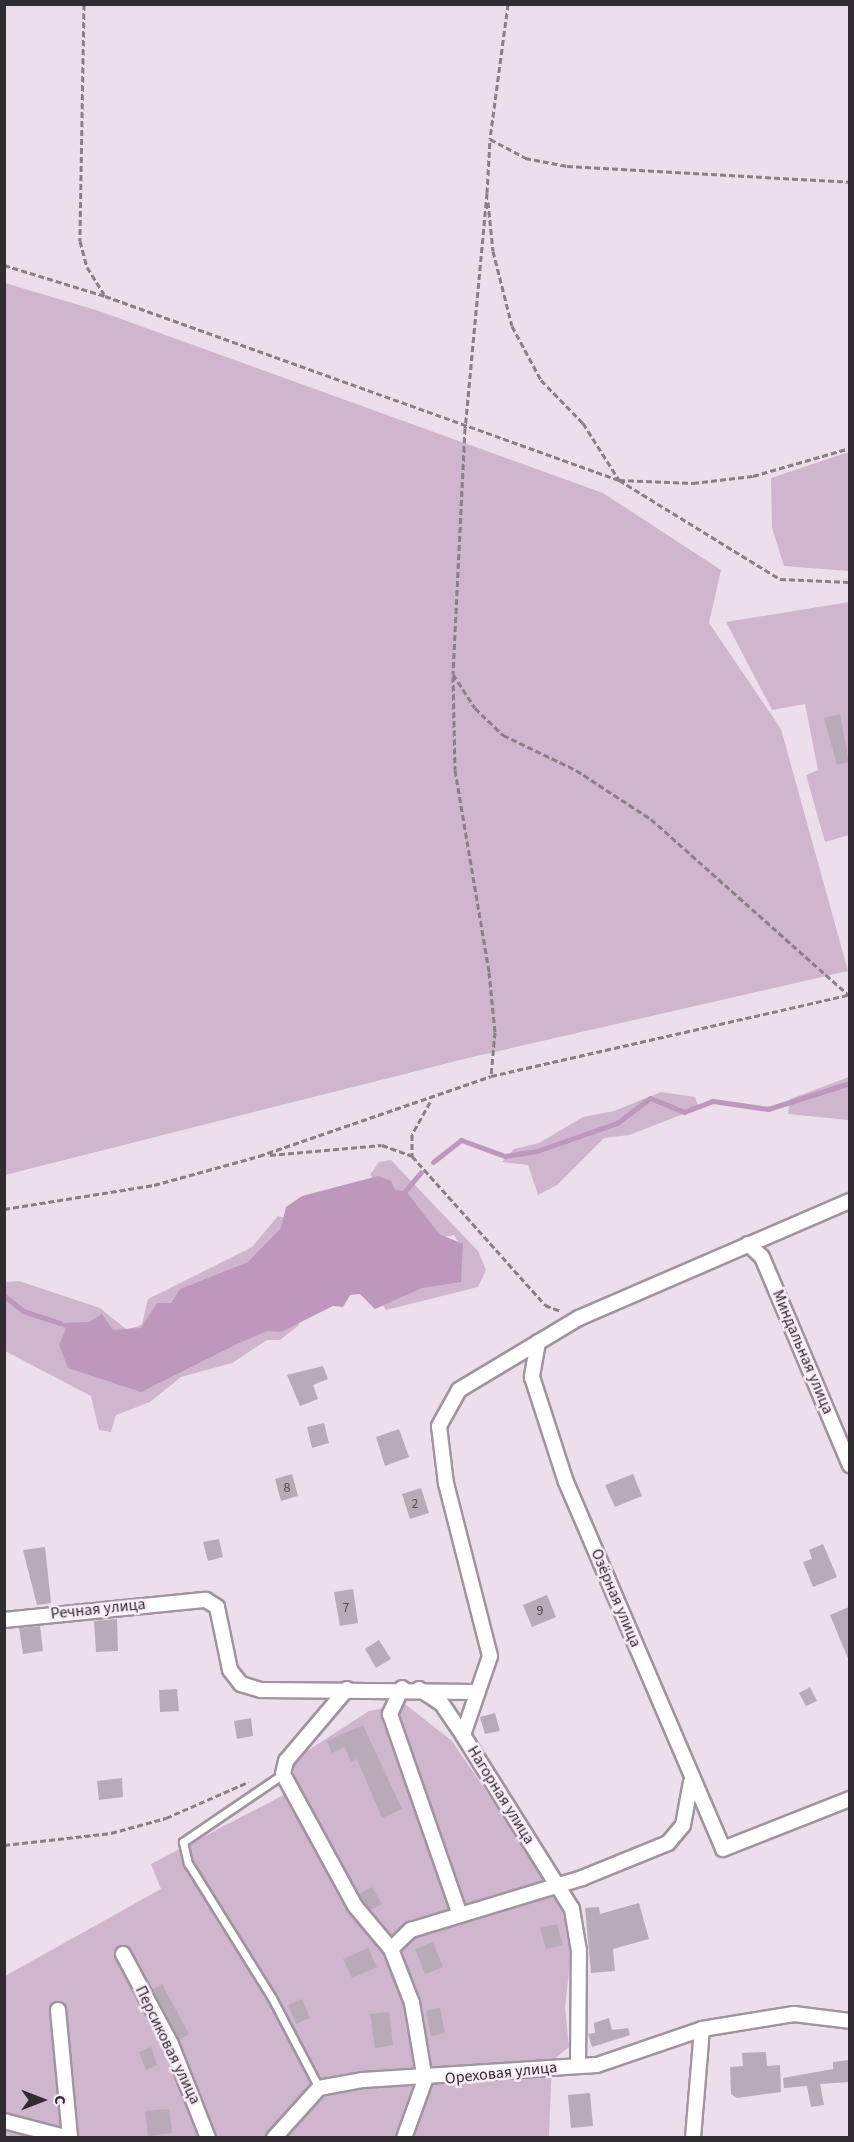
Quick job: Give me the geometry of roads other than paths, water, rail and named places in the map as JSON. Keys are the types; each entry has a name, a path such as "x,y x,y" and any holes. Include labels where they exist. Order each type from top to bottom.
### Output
{"street":[{"path":"538,1342 579,1318 849,1201"},
{"name":"Миндальная улица","path":"748,1244 770,1274 849,1465"},
{"name":"Нагорная улица","path":"538,1342 459,1390 439,1426 446,1484 490,1656 463,1735 572,1909 579,1951 578,2063"},
{"name":"Озёрная улица","path":"538,1342 532,1377 566,1482 723,1849 849,1799"},
{"name":"Речная улица","path":"4,1620 192,1600 216,1607 230,1670 241,1684 261,1690 346,1689"},
{"path":"402,1688 390,1714 460,1915"},
{"path":"404,2138 425,2080 412,2003 391,1949 356,1906 283,1774 286,1761 346,1689 417,1688 476,1692"},
{"path":"417,1688 442,1704 463,1735"},
{"path":"391,1949 411,1930 557,1886 668,1843 683,1825 690,1806 691,1777"},
{"name":"Персиковая улица","path":"123,1954 171,2044 208,2138"},
{"path":"4,2121 70,2138 58,2010"},
{"name":"Ореховая улица","path":"319,2088 363,2080 425,2080 552,2070 578,2063 597,2065 702,2029 794,2013 849,2021"},
{"path":"693,2138 702,2029"},
{"path":"274,2138 298,2116 319,2088"},
{"path":"294,2138 298,2116"}],"lane":[{"path":"283,1774 183,1842 188,1863 272,1998 319,2088"}],"waterway":[{"path":"433,1162 461,1140 505,1156 537,1151 617,1123 650,1098 684,1112 713,1101 768,1109 850,1083"},
{"path":"406,1190 421,1172"},
{"path":"4,1296 23,1311 60,1323"}]}
